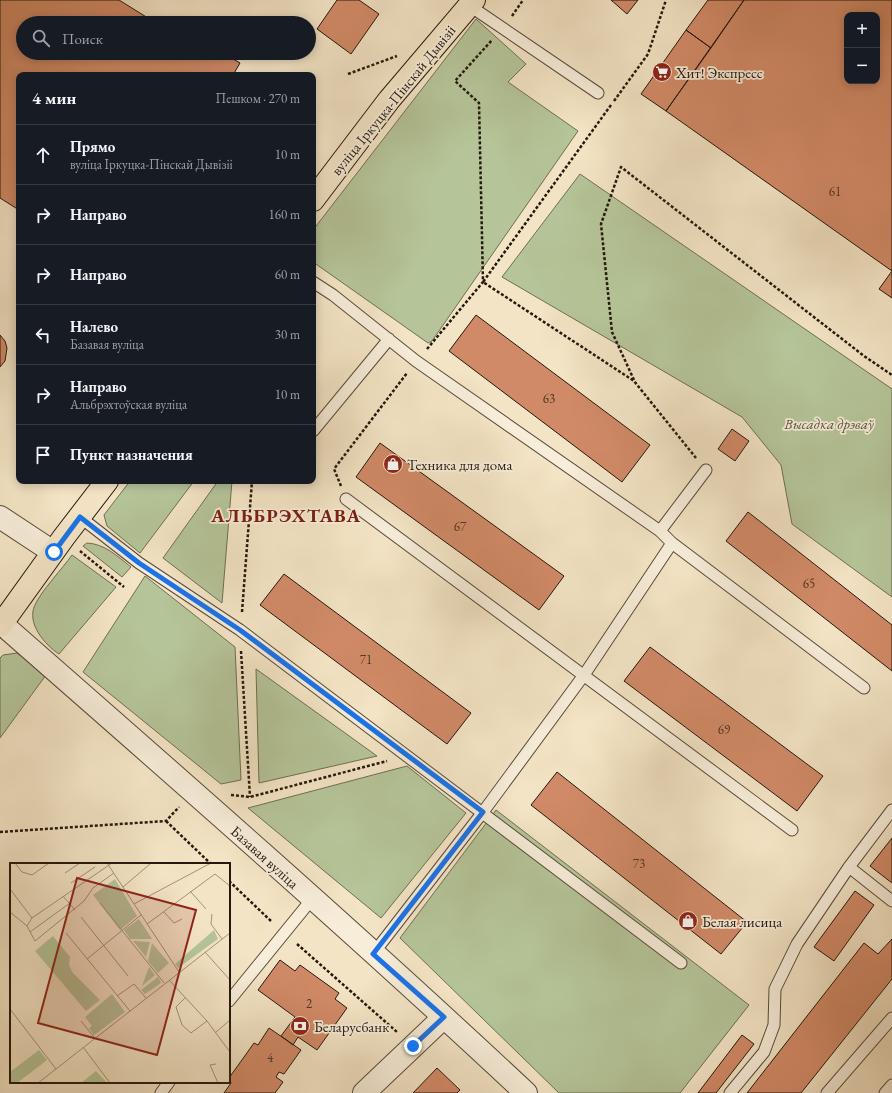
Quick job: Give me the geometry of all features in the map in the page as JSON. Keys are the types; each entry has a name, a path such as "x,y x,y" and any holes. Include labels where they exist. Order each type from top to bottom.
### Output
{"main road":[{"name":"вуліца Іркуцка-Пінскай Дывізіі","path":"316,196 389,100 472,3"},
{"path":"1,625 105,484"}],"street":[{"path":"0,517 54,552"},
{"name":"Базавая вуліца","path":"1,625 194,792 444,1017 526,1093"},
{"path":"364,1093 444,1017"}],"lane":[{"path":"472,3 504,28 598,93"},
{"path":"316,284 333,295 416,361 660,532 672,543 864,688"},
{"path":"316,427 389,339"},
{"path":"660,532 706,470"},
{"path":"346,499 792,830"},
{"path":"80,517 139,563 240,630 682,963"},
{"path":"373,954 483,812 584,675 672,543"},
{"path":"730,1093 764,1052 774,1025 775,989 797,944 849,867 892,810"},
{"path":"849,867 892,901"},
{"path":"230,1000 312,899"},
{"path":"827,1093 892,1018"},
{"path":"161,1093 168,1083"},
{"path":"885,1093 892,1085"}],"path":[{"path":"346,499 334,469 416,361 484,282 648,54 666,0"},
{"path":"484,282 479,103 455,81 504,28"},
{"path":"348,74 403,53"},
{"path":"706,470 634,381 612,332 601,224 621,167 864,356 892,375"},
{"path":"484,282 634,381"},
{"path":"76,548 124,587"},
{"path":"166,821 210,863"},
{"path":"230,882 283,933 413,1046"}],"green space":[{"path":"476,19 526,64 508,82 578,131 432,341 428,343 316,264 316,226"},
{"name":"Высадка дрэваў","path":"580,174 892,389 892,597 792,524 781,465 742,417 502,277"},
{"path":"128,484 192,484 140,553 107,526 104,515"},
{"path":"216,484 232,484 222,603 163,558"},
{"path":"87,543 105,548 131,567 122,577 83,546"},
{"path":"72,555 116,587 59,654 48,645 38,633 33,619 33,612 42,593"},
{"path":"145,576 235,647 241,780 221,784 83,672"},
{"path":"17,653 46,675 0,738 0,658 3,655"},
{"path":"256,669 377,756 259,783"},
{"path":"407,766 466,813 381,918 248,808"},
{"path":"496,810 749,1005 680,1093 559,1093 400,938"}],"building":[{"path":"0,0 119,0 145,16 16,16 16,60 235,60 240,63 235,72 16,72 16,208 0,198"},
{"path":"337,0 359,0 379,14 351,54 317,29"},
{"path":"611,0 638,0 627,14"},
{"path":"708,0 744,0 711,48 686,30"},
{"path":"744,0 892,0 892,271 666,111"},
{"path":"686,30 711,48 666,111 641,94"},
{"path":"892,271 892,298 879,289"},
{"path":"476,315 650,445 622,482 449,351"},
{"path":"0,335 5,341 7,348 5,361 0,367"},
{"path":"732,429 749,441 735,461 718,449"},
{"path":"380,443 564,576 539,610 356,477"},
{"path":"748,512 892,625 892,671 726,541"},
{"path":"284,574 471,713 447,744 260,605"},
{"path":"650,647 823,776 797,811 624,681"},
{"path":"557,772 747,922 721,954 531,805"},
{"path":"892,838 892,883 870,866"},
{"path":"855,891 874,905 834,961 814,947"},
{"path":"892,939 892,979 801,1093 747,1093 864,943 878,954"},
{"path":"280,960 295,971 300,965 339,993 335,999 347,1008 317,1050 298,1037 293,1045 281,1036 295,1017 258,990"},
{"path":"269,1028 301,1050 284,1074 279,1072 276,1077 283,1082 275,1093 224,1093 231,1083 230,1077 254,1043 258,1045"},
{"path":"742,1035 754,1044 716,1093 698,1093"},
{"path":"437,1068 460,1090 457,1093 413,1093"}],"place":[{"name":"Хит! Экспресс","path":"662,72"},
{"name":"Техника для дома","path":"393,464"},
{"name":"Белая лисица","path":"688,921"},
{"name":"Беларусбанк","path":"300,1026"}],"district":[{"name":"АЛЬБРЭХТАВА","path":"286,515"}],"route":[{"path":"54,552 80,517 139,563 240,630 483,812 373,954 444,1017 413,1046"}]}
